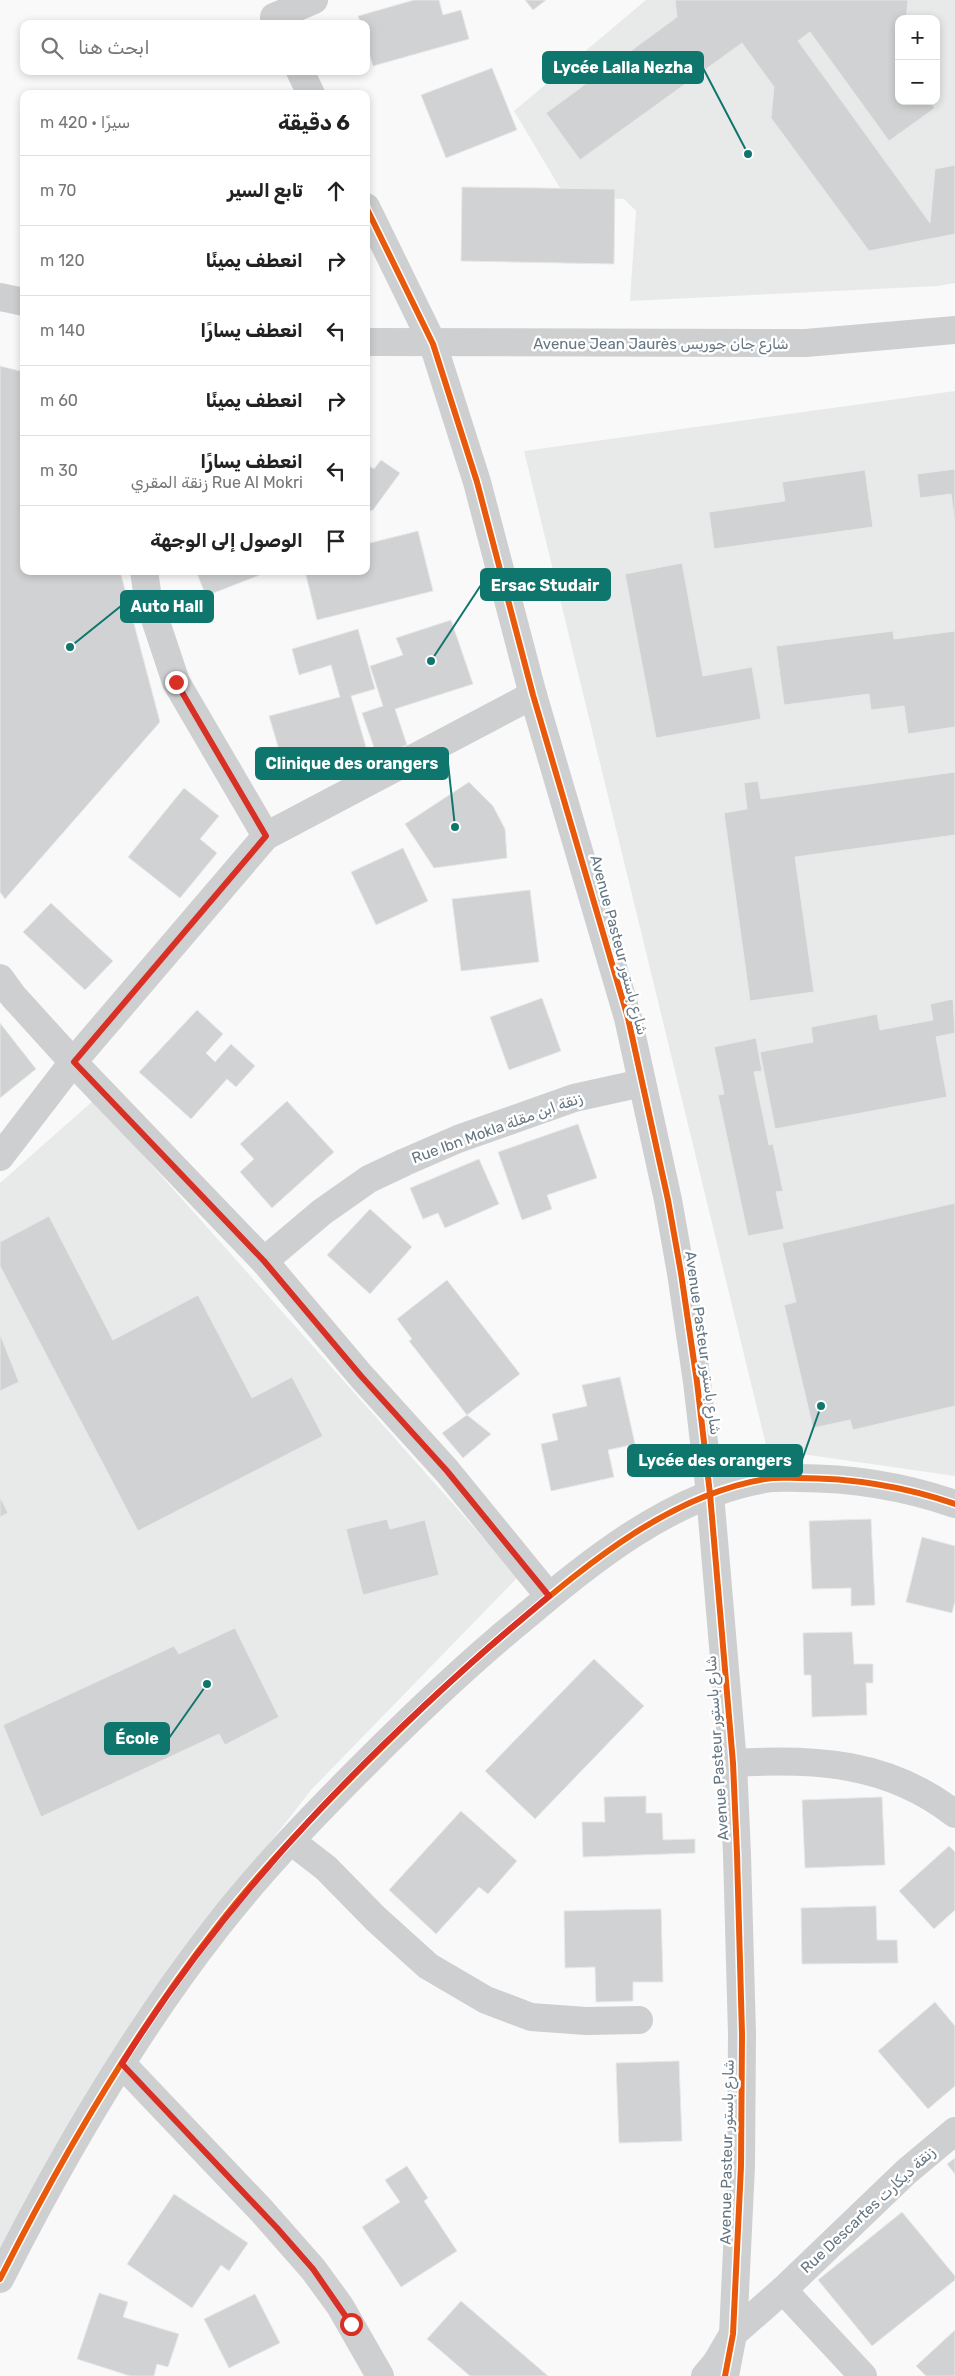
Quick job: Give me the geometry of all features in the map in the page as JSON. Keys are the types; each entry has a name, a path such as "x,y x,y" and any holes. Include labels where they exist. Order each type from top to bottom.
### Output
{"street":[{"path":"272,14 314,0"},
{"path":"302,75 309,90"},
{"name":"Avenue Pasteur شارع باستور","path":"370,215 433,344 476,482 533,695 628,1018 668,1200 681,1274 697,1382 710,1494 733,1763 742,2034 741,2166 733,2334 725,2376"},
{"path":"0,297 20,301"},
{"name":"Avenue Jean Jaurès شارع جان جوريس","path":"370,342 433,344 806,343 955,330"},
{"path":"145,575 148,598 176,682 266,836"},
{"path":"0,1157 74,1062 266,836 533,695"},
{"path":"0,978 13,996 74,1062 264,1261 361,1376 447,1471 549,1596"},
{"name":"Rue Ibn Mokla زنقة ابن مقلة","path":"264,1261 322,1212 369,1179 405,1162 458,1139 574,1098 642,1083"},
{"path":"0,2279 67,2154 152,2015 216,1928 320,1808 432,1697 549,1596 618,1544 684,1505 710,1494 767,1478 827,1478 927,1494 955,1504"},
{"path":"733,1763 788,1760 840,1765 889,1776 915,1787 955,1814"},
{"path":"291,1841 326,1868 376,1919 428,1966 486,2000 531,2017 586,2021 639,2020"},
{"path":"122,2064 261,2210 313,2269 347,2318 380,2376"},
{"name":"Rue Descartes زنقة ديكارت","path":"733,2334 783,2290 906,2172 955,2131"},
{"path":"783,2290 863,2376"},
{"path":"706,2376 733,2334"}],"shaded area":[{"path":"646,0 955,0 955,283 938,286 630,301 636,211 624,199 566,198 514,111"},
{"path":"955,391 955,1476 767,1449 524,451"},
{"path":"94,1100 518,1577 311,1790 143,2006 0,2258 0,1183"}],"building":[{"path":"414,0 439,0 443,15 461,10 469,39 373,66 370,56 370,20 360,20 358,16"},
{"path":"525,0 546,0 533,10"},
{"path":"675,0 908,0 906,15 895,15 895,105 933,105 935,108 889,141 810,32 798,41 930,223 935,169 955,165 955,234 869,251 771,118 774,87 742,43 580,160 546,113 677,17"},
{"path":"492,68 517,130 446,158 421,95"},
{"path":"462,187 615,189 614,264 461,261"},
{"path":"0,366 20,371 20,575 121,575 160,722 5,899 0,892"},
{"path":"381,460 400,473 373,510 370,511 370,466 374,469"},
{"path":"955,469 955,523 951,494 920,498 917,474"},
{"path":"865,470 873,527 714,549 709,512 785,501 782,482"},
{"path":"418,531 433,591 317,620 306,575 370,575 370,543"},
{"path":"682,563 703,676 752,667 761,719 656,738 625,574"},
{"path":"198,575 260,575 206,596"},
{"path":"451,620 473,684 395,709 407,745 377,756 362,713 383,706 370,666 403,655 396,638"},
{"path":"358,629 375,689 351,696 366,747 285,770 269,716 340,697 331,665 299,675 292,649"},
{"path":"893,631 894,639 955,631 955,727 908,734 904,706 871,710 869,694 784,705 776,646"},
{"path":"955,772 955,835 795,857 814,992 750,1001 724,813 747,809 744,783 758,781 761,799"},
{"path":"469,782 493,806 505,829 507,858 434,868 405,824"},
{"path":"184,788 219,816 200,839 217,853 180,898 128,857"},
{"path":"403,848 428,901 376,925 351,872"},
{"path":"530,890 539,962 461,971 452,899"},
{"path":"51,903 113,961 85,990 23,932"},
{"path":"542,998 561,1051 509,1070 490,1017"},
{"path":"953,999 955,1033 936,1037 947,1097 775,1129 760,1052 813,1042 811,1027 877,1014 880,1030 933,1020 930,1004"},
{"path":"197,1010 223,1034 206,1053 215,1062 231,1044 255,1066 236,1087 227,1079 191,1119 139,1072"},
{"path":"0,1023 36,1069 0,1098"},
{"path":"756,1038 762,1071 754,1072 769,1145 773,1144 783,1191 776,1192 784,1229 748,1236 718,1095 724,1094 714,1047"},
{"path":"287,1101 334,1152 272,1208 240,1172 254,1159 240,1144"},
{"path":"578,1124 597,1178 547,1195 552,1209 522,1220 498,1152"},
{"path":"479,1159 499,1204 445,1228 438,1213 423,1219 410,1188"},
{"path":"955,1203 955,1406 853,1430 850,1420 813,1428 784,1305 796,1302 782,1243"},
{"path":"370,1209 412,1247 370,1294 327,1255"},
{"path":"49,1216 113,1340 198,1295 252,1398 292,1377 323,1436 138,1531 0,1266 0,1242"},
{"path":"447,1280 520,1374 467,1415 409,1341 412,1339 397,1319"},
{"path":"0,1334 19,1382 0,1391"},
{"path":"620,1377 635,1444 608,1450 614,1477 551,1491 541,1444 558,1440 552,1414 587,1406 582,1385"},
{"path":"467,1415 491,1434 463,1458 442,1433"},
{"path":"0,1497 8,1513 0,1517"},
{"path":"387,1519 390,1529 425,1520 439,1575 363,1595 346,1529"},
{"path":"871,1519 875,1605 851,1606 851,1588 812,1589 809,1521"},
{"path":"922,1537 955,1546 955,1601 952,1613 906,1602"},
{"path":"235,1628 279,1717 225,1745 219,1734 41,1817 3,1725 174,1646 179,1654"},
{"path":"852,1632 854,1664 873,1664 873,1683 866,1683 867,1715 812,1717 811,1675 804,1675 803,1633"},
{"path":"594,1659 644,1706 535,1819 485,1771"},
{"path":"646,1796 646,1813 662,1813 663,1840 695,1839 695,1853 583,1857 582,1822 605,1822 604,1797"},
{"path":"882,1797 885,1865 805,1868 802,1800"},
{"path":"461,1811 517,1861 488,1894 479,1887 436,1934 389,1890"},
{"path":"949,1846 955,1852 955,1910 934,1929 899,1891"},
{"path":"876,1906 877,1940 897,1940 898,1963 802,1964 801,1908"},
{"path":"661,1909 663,1982 633,1982 633,2001 596,2002 595,1967 565,1968 564,1911"},
{"path":"935,2002 955,2026 955,2086 928,2109 878,2051"},
{"path":"679,2061 682,2141 619,2143 616,2063"},
{"path":"955,2158 955,2174 947,2164"},
{"path":"407,2166 428,2198 424,2201 457,2251 401,2287 362,2227 400,2202 385,2180"},
{"path":"174,2194 248,2243 229,2271 221,2265 192,2308 127,2264"},
{"path":"902,2212 955,2276 955,2280 872,2346 818,2280"},
{"path":"99,2293 128,2302 123,2317 179,2334 168,2367 157,2364 154,2376 130,2376 77,2359"},
{"path":"255,2294 280,2343 229,2368 204,2319"},
{"path":"461,2301 548,2376 470,2376 427,2339"},
{"path":"955,2330 955,2376 926,2376 916,2366"}],"cycle path":[{"path":"370,215 433,344 477,482 533,695 628,1018 668,1200 681,1273 697,1382 710,1494 733,1763 737,1854 742,2034 741,2166 733,2334 725,2376"},
{"path":"0,2279 73,2142 127,2054 185,1969 233,1906 287,1844 383,1746 460,1673 547,1598 604,1554 665,1515 730,1487 765,1479 818,1478 898,1488 955,1504"}],"place":[{"name":"Lycée Lalla Nezha","path":"748,154"},
{"name":"Auto Hall","path":"70,647"},
{"name":"Ersac Studair","path":"431,661"},
{"name":"Clinique des orangers","path":"455,827"},
{"name":"Lycée des orangers","path":"821,1406"},
{"name":"École","path":"207,1684"}],"route":[{"path":"176,682 266,836 74,1062 264,1261 361,1376 447,1471 549,1596 432,1697 320,1808 261,1873 216,1928 152,2015 122,2064 277,2228 313,2269 351,2324"}]}
